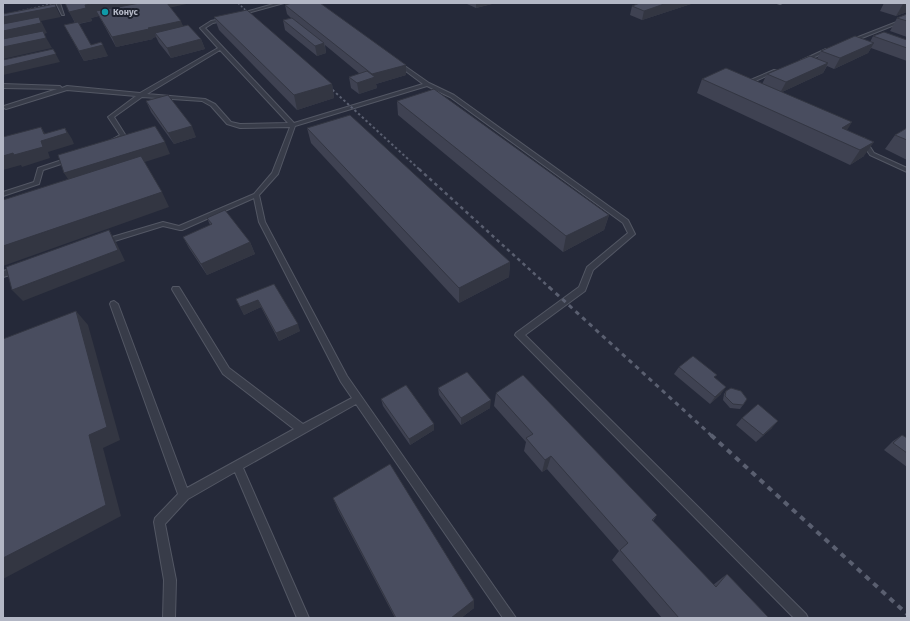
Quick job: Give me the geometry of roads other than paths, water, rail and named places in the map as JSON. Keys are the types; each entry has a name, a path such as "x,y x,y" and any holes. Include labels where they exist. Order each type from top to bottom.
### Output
{"lane":[{"path":"58,3 63,14"},
{"path":"282,3 212,22 202,28 293,126"},
{"path":"842,45 907,19"},
{"path":"110,142 123,136 111,117 141,96 221,48"},
{"path":"798,62 834,48"},
{"path":"395,62 427,84 452,96 626,222 632,234 590,269 582,289 519,335 802,618"},
{"path":"747,89 740,86 783,68"},
{"path":"3,86 67,88 141,96 203,100 213,105 229,123 240,126 293,126 427,84"},
{"path":"6,107 67,88"},
{"path":"98,245 164,224 180,228 256,195 275,174 293,126"},
{"path":"856,137 863,140 872,154 907,170"},
{"path":"3,194 37,183 40,169 76,158"},
{"path":"256,195 262,222 344,379 505,616"},
{"path":"3,274 25,267"},
{"path":"176,289 226,371 303,430"},
{"path":"114,304 184,495"},
{"path":"168,618 170,580 159,522 184,495 358,399"},
{"path":"237,466 303,618"}],"railway":[{"path":"3,15 56,3"},
{"path":"238,3 254,18"},
{"path":"325,83 420,170"},
{"path":"419,169 550,288"},
{"path":"549,287 712,436"},
{"path":"711,435 907,614"}],"place":[{"name":"Конус","path":"105,12"}]}
